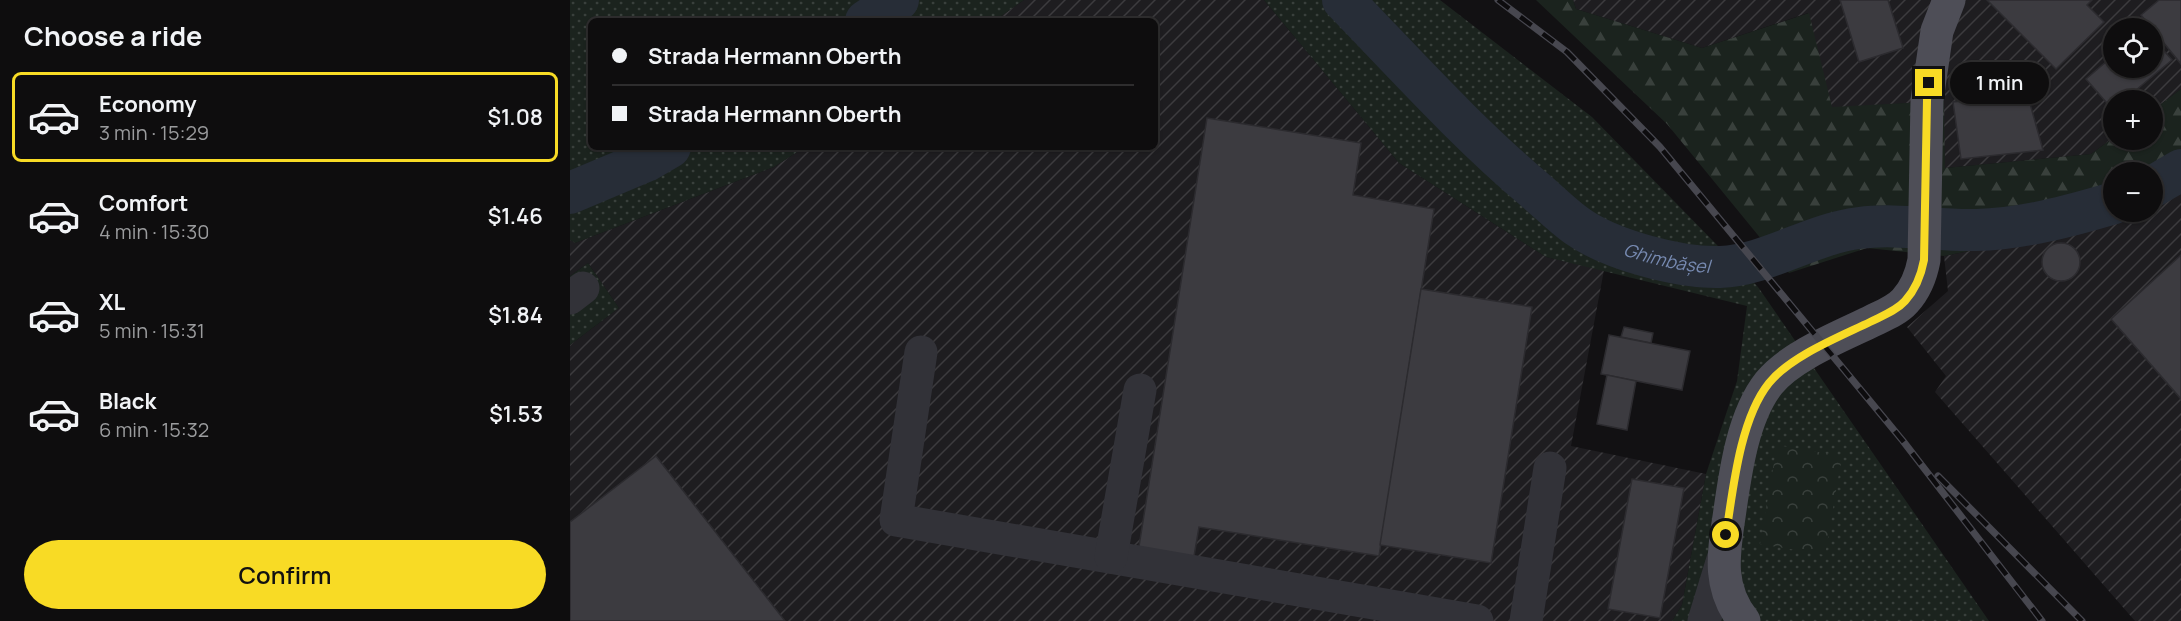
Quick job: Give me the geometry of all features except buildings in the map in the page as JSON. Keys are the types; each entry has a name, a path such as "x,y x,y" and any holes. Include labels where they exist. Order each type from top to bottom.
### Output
{"main road":[{"path":"1744,621 1729,596 1723,559 1733,488 1748,425 1757,402 1770,382 1789,366 1822,345 1890,312 1904,302 1921,276 1924,260 1927,100 1937,31 1949,0"}],"street":[{"path":"921,352 896,520 1477,621"},
{"path":"1112,557 1140,390"},
{"path":"1526,621 1550,468"},
{"path":"1704,621 1723,559"}],"shaded area":[{"path":"1024,0 1264,0 1399,163 1546,257 1604,270 1571,446 1706,474 1682,605 1672,621 570,621 570,345 619,308 588,263 570,276 570,240 575,243 774,167 800,150 1158,150 1158,18 998,18"},
{"path":"1573,0 2181,0 2181,89 2163,102 2163,90 2103,90 2103,145 2091,154 1945,168 1943,101 1831,108 1808,13 1702,48 1576,9"},
{"path":"2181,193 2181,621 2135,621 1935,392 1946,376 1907,327 1948,291 1944,256 2117,222 2163,222 2163,201"}],"green space":[{"path":"570,0 1024,0 998,18 588,18 588,150 800,150 774,167 575,243 570,240"},
{"path":"1264,0 1440,0 1592,117 1758,287 1989,621 1672,621 1682,605 1706,474 1737,381 1747,306 1546,257 1399,163"},
{"path":"1536,0 1573,0 1576,9 1702,48 1809,13 1832,107 1944,101 1945,168 2091,154 2103,145 2103,150 2163,150 2163,102 2181,89 2181,193 2163,201 2163,162 2103,162 2103,222 2117,222 1944,256 1867,248 1789,273 1667,124"},
{"path":"588,263 619,308 570,345 570,276"},
{"path":"1777,445 1842,456 1825,555 1760,544"}],"waterway":[{"name":"Ghimbășel","path":"871,18 898,0"},
{"name":"Ghimbășel","path":"1343,0 1461,122 1510,169 1567,218 1591,235 1646,256 1703,267 1720,267 1755,261 1823,236 1859,228 1888,226 1961,230 1993,229 2046,221 2103,206"},
{"name":"Ghimbășel","path":"570,193 646,161 665,150"},
{"name":"Ghimbășel","path":"2163,181 2181,170"}],"railway":[{"path":"1498,0 1567,52 1660,147 1903,441 2042,621"},
{"path":"1938,476 2082,621"}],"route":[{"path":"1726,535 1733,488 1748,425 1757,402 1770,382 1789,366 1822,345 1890,312 1904,302 1921,276 1924,260 1929,83"}]}
